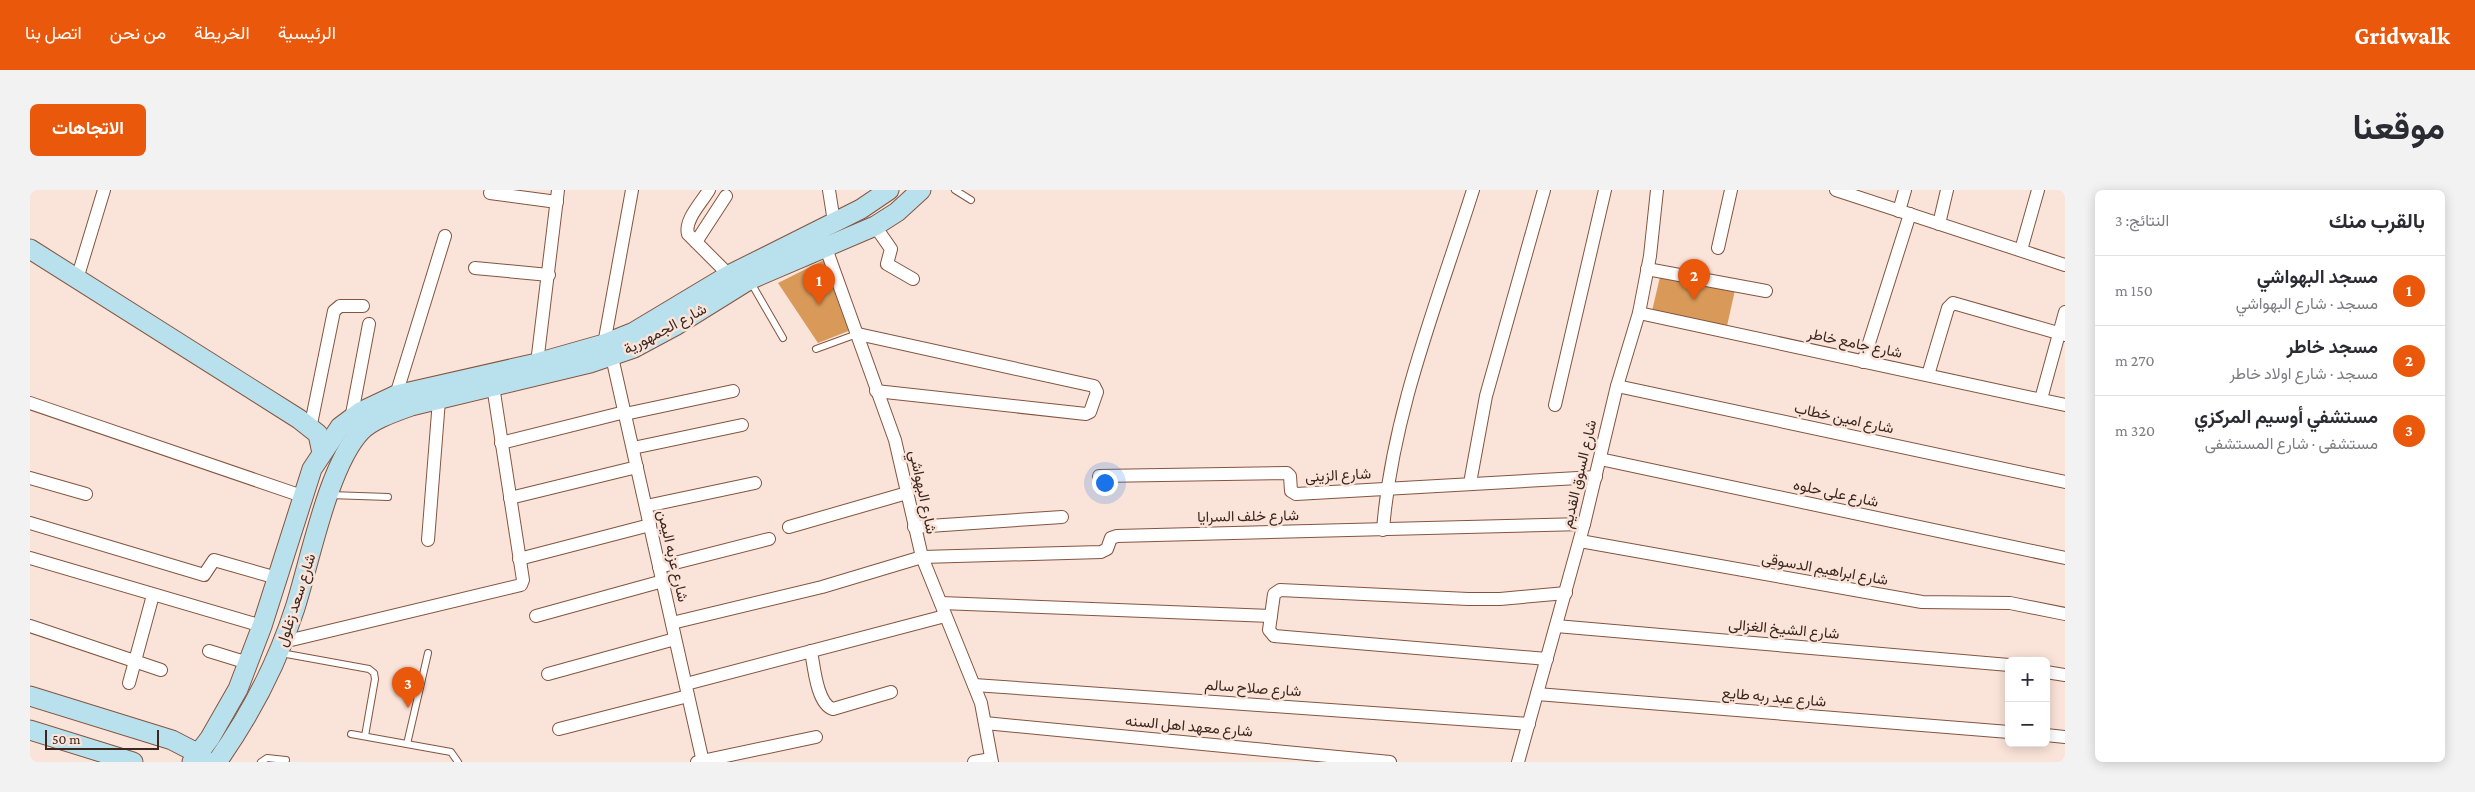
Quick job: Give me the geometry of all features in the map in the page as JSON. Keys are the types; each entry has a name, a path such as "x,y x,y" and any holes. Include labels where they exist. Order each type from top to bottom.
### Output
{"street":[{"path":"77,279 104,190"},
{"path":"608,350 632,190"},
{"path":"709,190 687,224 688,234 729,275"},
{"name":"شارع البهواشي","path":"829,190 826,232 876,391 895,440 922,557 974,685 986,723 992,761"},
{"name":"شارع الجمهورية","path":"351,425 385,416 411,406 492,386 608,350 655,338 890,190"},
{"name":"شارع الجمهورية","path":"351,425 360,412 396,395 537,362 608,350 729,275 826,232 850,238 875,226 897,212 921,190"},
{"path":"1383,530 1386,488 1404,407 1473,190"},
{"path":"1470,483 1486,396 1544,190"},
{"path":"1555,405 1605,190"},
{"name":"شارع السوق القديم","path":"1518,762 1566,593 1617,386 1639,313 1648,269 1657,190"},
{"path":"1718,248 1731,190"},
{"path":"1863,362 1904,212 1905,190"},
{"path":"1939,224 1947,190"},
{"path":"2021,250 2038,190"},
{"path":"1840,191 2065,265"},
{"path":"490,193 558,196 537,362"},
{"path":"696,242 726,196"},
{"path":"875,226 891,249 887,264 912,279"},
{"path":"396,395 445,236"},
{"path":"31,254 77,279 305,422 318,434 322,453"},
{"path":"475,268 549,274"},
{"path":"1648,269 1766,292"},
{"path":"1928,375 1950,304 1953,303 2062,334"},
{"path":"305,422 334,311 340,306 363,306"},
{"path":"2041,399 2062,334 2065,312"},
{"name":"شارع جامع خاطر","path":"1639,313 2065,405"},
{"path":"305,422 330,428 351,425 369,324"},
{"path":"858,334 1094,386 1097,392 1090,412 1086,414 876,391"},
{"name":"شارع عزبه اليمن","path":"608,350 633,448 687,690 701,762"},
{"path":"282,647 519,587 523,580 492,386"},
{"name":"شارع امين خطاب","path":"1617,386 2065,482"},
{"path":"501,443 625,413 733,391"},
{"path":"428,540 439,400"},
{"path":"30,403 302,496"},
{"name":"شارع سعد زغلول","path":"199,759 238,689 262,626 312,469 322,453 351,425"},
{"name":"شارع سعد زغلول","path":"216,762 234,738 262,692 282,647 351,425"},
{"path":"633,448 742,425"},
{"name":"شارع على حلوه","path":"1600,459 2065,558"},
{"path":"510,498 637,467"},
{"name":"شارع الزينى","path":"1099,476 1286,472 1290,476 1291,491 1296,494 1596,477"},
{"path":"30,478 86,494"},
{"path":"646,506 755,483"},
{"path":"788,527 907,493"},
{"path":"914,527 1062,517"},
{"path":"30,523 204,575 214,560 276,578"},
{"name":"شارع خلف السرايا","path":"672,623 814,589 922,557 1101,552 1107,549 1112,538 1117,536 1584,524"},
{"path":"519,559 650,525"},
{"path":"659,567 769,539"},
{"name":"شارع ابراهيم الدسوقى","path":"1580,541 1922,602 2010,603 2065,614"},
{"path":"30,558 262,626"},
{"path":"536,616 662,581"},
{"path":"1547,659 1274,636 1270,630 1274,594 1280,590 1468,599 1566,593"},
{"path":"129,683 152,595"},
{"path":"941,603 1272,616"},
{"path":"560,730 811,651 945,616"},
{"path":"30,626 161,670"},
{"name":"شارع الشيخ الغزالى","path":"1556,626 2005,665"},
{"path":"548,674 675,639"},
{"path":"209,651 248,663"},
{"path":"811,651 822,699 828,707 833,709 891,692"},
{"path":"2050,673 2065,676"},
{"name":"شارع صلاح سالم","path":"974,685 1529,724"},
{"name":"شارع عبد ربه طايع","path":"1537,694 2005,732"},
{"path":"30,696 172,740 199,759"},
{"name":"شارع معهد اهل السنه","path":"986,723 1390,762"},
{"path":"217,726 218,733 222,739 234,738"},
{"path":"30,730 133,762"},
{"path":"2050,735 2065,737"},
{"path":"701,762 816,737"},
{"path":"974,762 992,761"}],"lane":[{"path":"955,190 972,200"},
{"path":"749,280 784,338"},
{"path":"816,349 858,334"},
{"path":"329,494 388,497"},
{"path":"282,647 369,669 374,672 375,679 365,736"},
{"path":"407,744 428,653"},
{"path":"351,734 451,752 458,762"},
{"path":"261,762 267,758 286,760"}],"building":[{"path":"824,260 856,328 818,343 778,283"},
{"path":"1660,277 1735,290 1727,326 1652,311"}],"place":[{"name":"مسجد خاطر","path":"1694,300"},
{"name":"مسجد البهواشي","path":"819,305"},
{"name":"مستشفي أوسيم المركزي","path":"408,708"}]}
